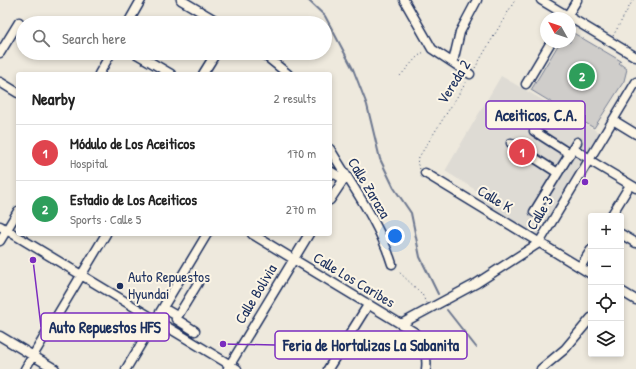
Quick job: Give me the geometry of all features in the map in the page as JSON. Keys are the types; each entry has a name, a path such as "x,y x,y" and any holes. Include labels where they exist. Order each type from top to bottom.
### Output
{"street":[{"path":"132,16 141,0"},
{"path":"181,0 208,16"},
{"path":"404,0 431,48 439,55 454,62 470,74"},
{"path":"454,62 460,32 477,0"},
{"path":"542,0 559,12"},
{"path":"569,12 577,0"},
{"path":"576,23 636,57"},
{"path":"0,53 16,27"},
{"path":"526,84 547,48"},
{"path":"101,72 107,60"},
{"path":"147,60 168,72"},
{"path":"205,72 212,60"},
{"path":"271,60 286,72"},
{"path":"0,82 16,92"},
{"name":"Calle 3","path":"401,324 477,283 539,243 636,82"},
{"path":"613,120 636,134"},
{"path":"534,131 574,148 633,186 613,213"},
{"path":"510,143 558,173"},
{"path":"534,212 574,148"},
{"name":"Calle Zaraza","path":"332,153 345,178 367,207 387,248 392,264"},
{"path":"332,172 345,178 332,197"},
{"name":"Calle K","path":"425,173 588,272"},
{"path":"0,241 3,228 16,213"},
{"path":"3,228 16,236"},
{"path":"16,236 156,320 231,368"},
{"path":"25,369 105,236"},
{"path":"126,369 206,236"},
{"name":"Calle Los Caribes","path":"255,236 414,332 421,342 426,357 426,369"},
{"name":"Calle Bolivia","path":"231,368 308,236"},
{"path":"624,236 636,243"},
{"path":"580,267 588,255"},
{"path":"177,316 198,283"},
{"path":"624,294 636,300"},
{"path":"328,369 368,305"},
{"path":"163,308 177,316 176,319 195,331"},
{"path":"541,369 566,349 589,321"},
{"path":"0,336 55,369"}],"path":[{"name":"Vereda 2","path":"425,173 420,169 418,161 515,0"},
{"path":"610,42 634,0"},
{"path":"400,76 416,58 431,48"},
{"path":"392,264 422,294 429,309"}],"shaded area":[{"path":"576,35 621,61 619,63 627,69 624,81 594,128 531,90 556,48 576,48"},
{"path":"501,76 600,133 538,235 482,202 482,194 445,171"}],"waterway":[{"path":"308,0 325,16"},
{"path":"332,29 353,69 367,105 380,159 394,188 411,213 420,257 438,294"},
{"path":"447,310 476,347"}],"place":[{"name":"Estadio de Los Aceiticos","path":"582,76"},
{"name":"Módulo de Los Aceiticos","path":"522,152"},
{"name":"Aceiticos, C.A.","path":"585,182"},
{"name":"Auto Repuestos HFS","path":"33,260"},
{"name":"Auto Repuestos Hyundai","path":"120,286"},
{"name":"Feria de Hortalizas La Sabanita","path":"223,344"}]}
